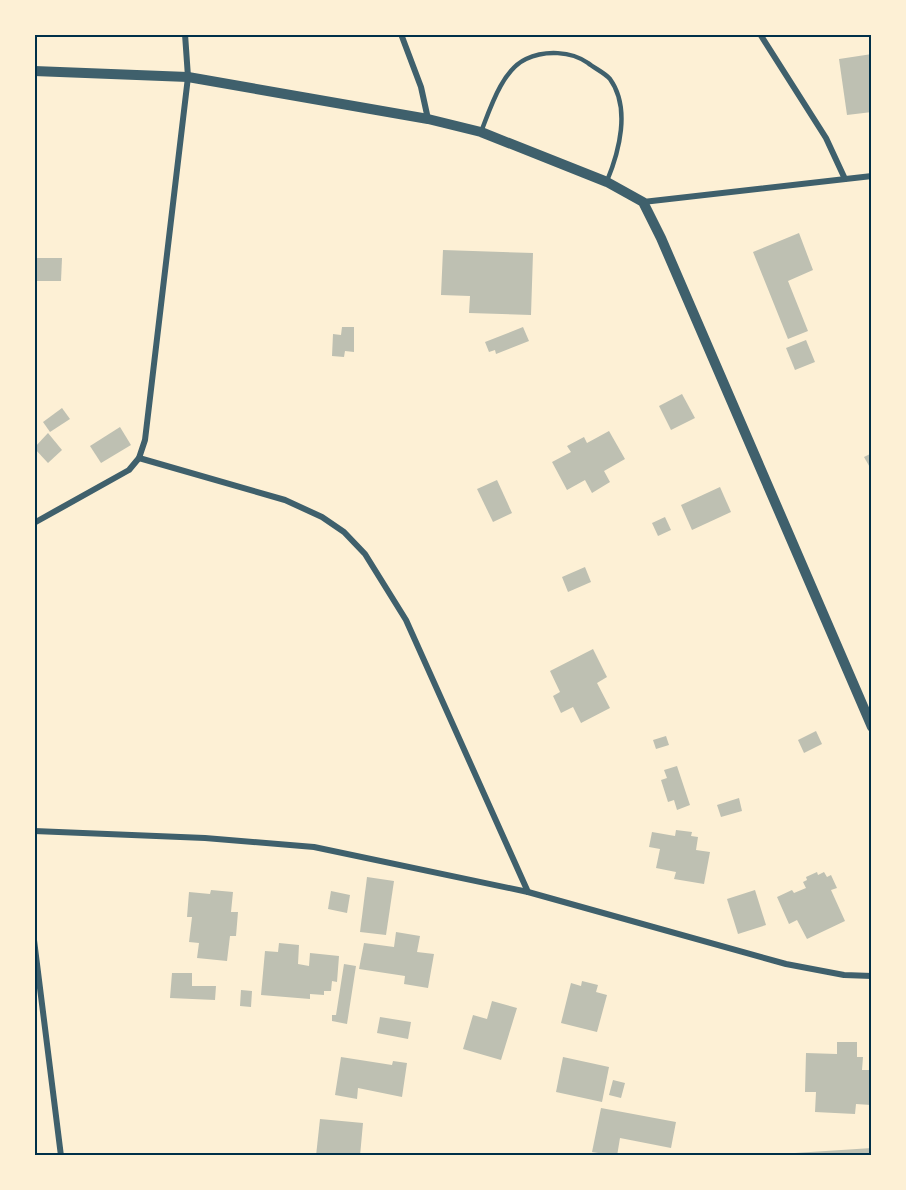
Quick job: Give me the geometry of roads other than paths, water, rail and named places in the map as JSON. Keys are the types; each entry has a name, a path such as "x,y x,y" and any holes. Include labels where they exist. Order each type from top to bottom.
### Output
{"street":[{"path":"34,523 129,470 139,458 147,428 188,77 185,34"},
{"path":"401,34 421,87 428,119"},
{"path":"760,34 826,138 845,179"},
{"path":"34,70 188,77 428,119 481,132 607,182 643,202 661,238 872,727"},
{"path":"643,202 872,176"},
{"path":"139,458 285,500 322,517 344,532 365,554 406,620 528,892"},
{"path":"34,831 205,838 314,847 528,892 786,964 844,975 872,976"},
{"path":"34,940 61,1155"}],"lane":[{"path":"481,132 506,78 525,59 553,53 579,57 610,79 618,99 621,127 617,157 607,182"}]}
